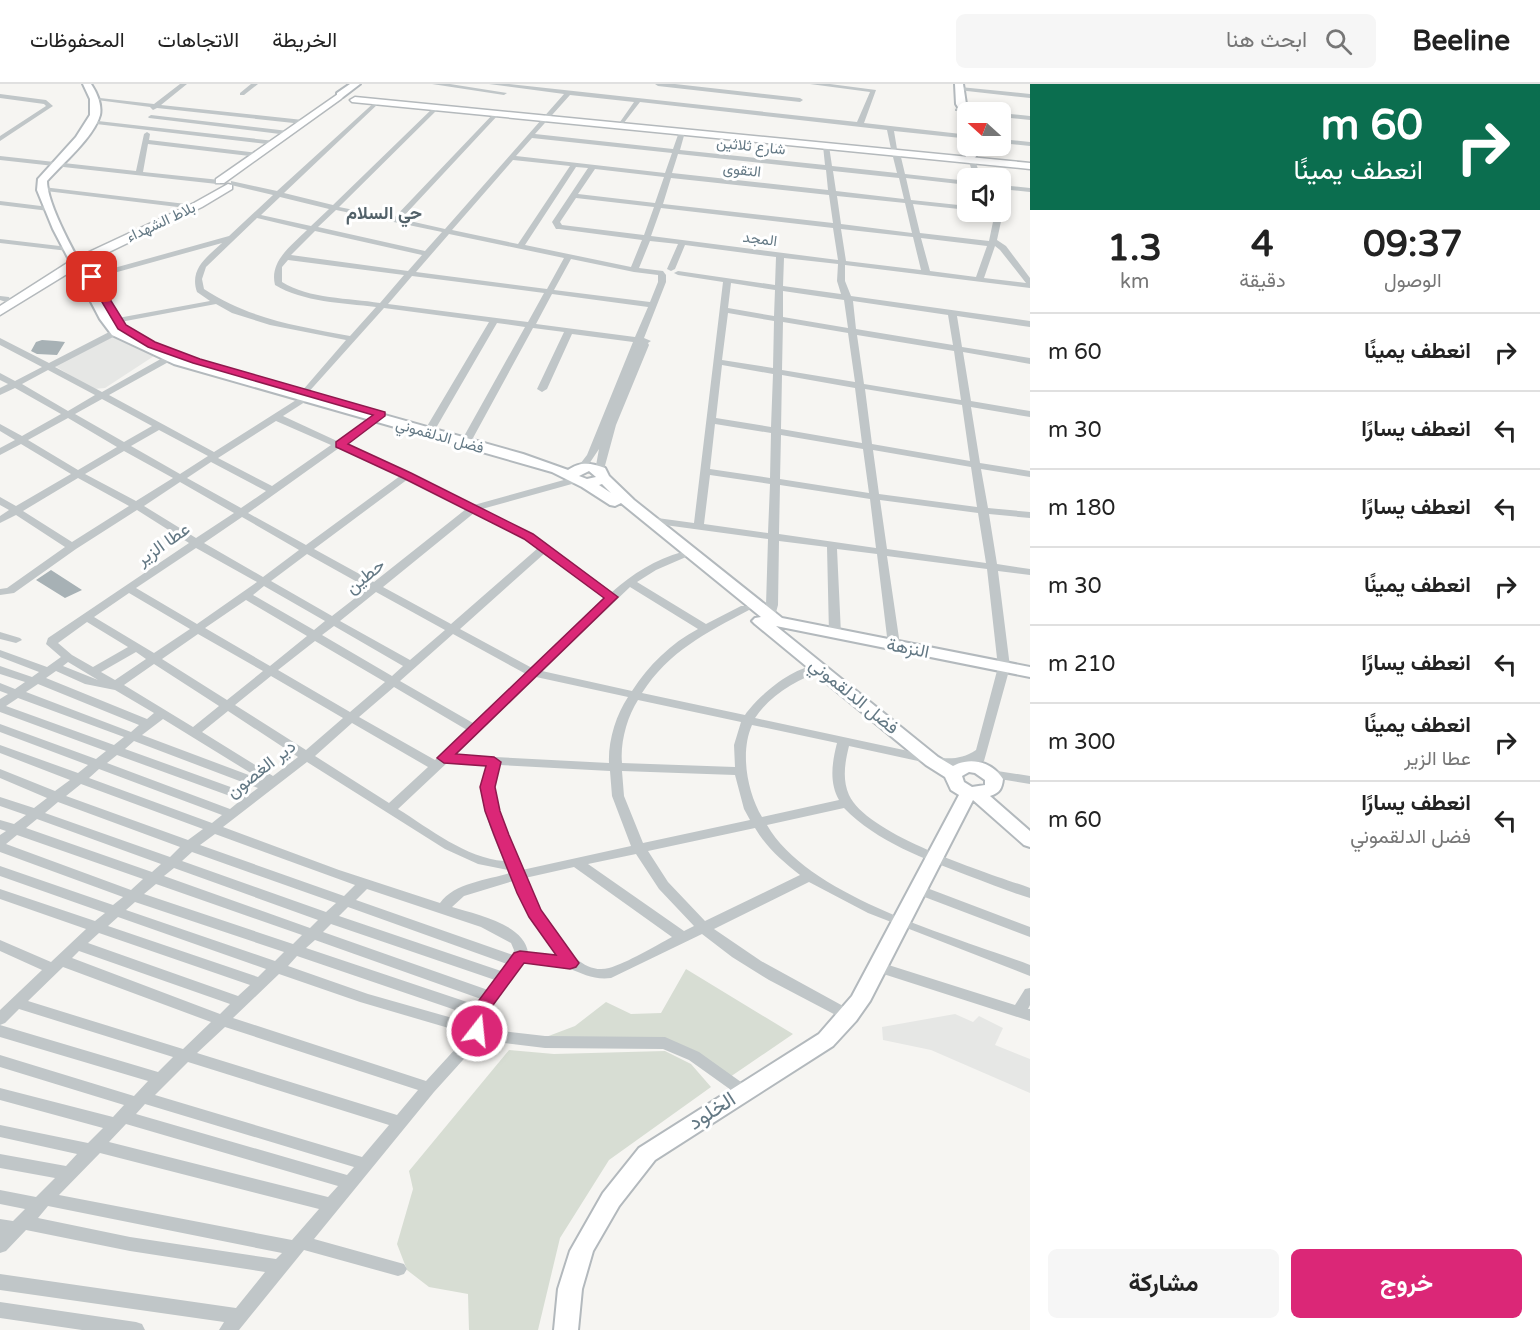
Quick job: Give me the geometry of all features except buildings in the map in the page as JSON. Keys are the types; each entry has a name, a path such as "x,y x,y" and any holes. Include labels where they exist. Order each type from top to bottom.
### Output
{"main road":[{"path":"79,260 46,189 48,181 95,116 93,96 87,84"},
{"path":"79,260 49,209 42,190 42,181 61,164 98,123 102,114 100,100 93,84"},
{"path":"957,86 961,102"},
{"path":"355,96 437,107 1030,164"},
{"path":"355,96 547,117"},
{"name":"بلاط الشهداء","path":"108,245 198,205 258,155 303,122 355,96"},
{"name":"بلاط الشهداء","path":"224,184 290,137 355,96"},
{"path":"622,124 682,132 878,149"},
{"path":"2,300 186,206 224,184"},
{"path":"0,311 48,275 67,272 79,260 90,259 108,245"},
{"name":"فضل الدلقموني","path":"79,260 106,319 169,358 379,416 579,475"},
{"name":"فضل الدلقموني","path":"117,327 170,352 305,396"},
{"name":"فضل الدلقموني","path":"379,416 468,438 579,475 616,502 745,608 782,630 820,668 932,761 953,774"},
{"path":"579,475 596,482 602,474 650,520 769,616 782,630"},
{"name":"النزهة","path":"782,630 835,634 1030,672"},
{"path":"972,793 983,793 993,788 994,783 984,765 965,767 953,774 954,782 972,793 1030,841"},
{"name":"الخلود","path":"566,1330 570,1288 584,1248 603,1210 626,1177 647,1154 826,1040 849,1016 879,967 972,793"}],"street":[{"path":"139,174 154,106 184,84"},
{"path":"242,94 255,84"},
{"path":"435,84 517,95"},
{"path":"497,84 666,105 957,136"},
{"path":"658,84 683,85 800,100"},
{"path":"741,93 748,84"},
{"path":"788,117 812,84 874,92 860,124"},
{"path":"1018,84 1019,95"},
{"path":"666,105 683,85"},
{"path":"957,86 1030,96"},
{"path":"5,591 276,417 305,396 568,93"},
{"path":"0,96 40,100 50,104 0,139"},
{"path":"353,339 242,316 200,290 199,275 202,266 279,195 355,96"},
{"path":"100,100 303,122"},
{"path":"550,100 561,101"},
{"path":"609,144 638,101"},
{"path":"437,107 285,257 278,267 276,279 278,283 286,288 310,295 643,340"},
{"path":"395,221 497,113"},
{"path":"1011,116 1030,118"},
{"path":"151,117 288,133"},
{"path":"98,123 275,143"},
{"path":"890,128 926,273"},
{"path":"634,270 647,239 682,132"},
{"name":"شارع ثلاثين","path":"532,136 957,182"},
{"path":"145,142 258,155"},
{"path":"1011,142 1030,144"},
{"path":"826,146 842,262 840,272 843,291 848,298 894,645"},
{"path":"0,158 255,188 395,221 661,274"},
{"name":"التقوى","path":"513,158 957,207"},
{"path":"969,158 974,168"},
{"path":"520,247 574,165"},
{"name":"المجد","path":"593,167 556,222 559,227 1030,284"},
{"path":"1011,188 1030,190"},
{"path":"46,189 186,206"},
{"path":"574,196 992,243 1003,248 1030,284"},
{"path":"0,203 49,209"},
{"path":"257,216 428,254"},
{"path":"979,279 997,222"},
{"path":"0,242 79,260 233,237"},
{"path":"579,475 592,455 675,273 682,243"},
{"path":"769,616 772,609 780,255"},
{"path":"468,438 569,256"},
{"path":"285,257 652,304"},
{"path":"661,274 663,270 779,289 1030,324"},
{"path":"602,474 601,461 643,340 652,304 662,282 661,274"},
{"path":"699,526 727,281"},
{"path":"0,392 117,327 216,302"},
{"path":"724,310 1030,361"},
{"path":"952,313 992,567 1004,667 984,765"},
{"path":"431,428 494,321"},
{"path":"542,389 569,331"},
{"path":"0,341 274,490"},
{"path":"0,452 169,358"},
{"path":"718,362 1030,414"},
{"path":"0,376 307,550 532,673 932,761 963,762 973,759 984,765 1030,780"},
{"name":"عطا الزير","path":"68,657 51,642 379,416"},
{"path":"276,417 407,475 528,536 612,597"},
{"path":"711,420 1030,474"},
{"path":"0,520 159,426"},
{"path":"0,427 196,543 410,664"},
{"path":"704,471 873,497 1030,515"},
{"path":"0,653 89,681 119,687 154,659 246,595 407,475"},
{"name":"حطين","path":"193,733 474,508 579,475"},
{"path":"0,500 72,547"},
{"path":"650,520 1030,572"},
{"path":"832,545 835,634"},
{"name":"دير الغصون","path":"0,1019 77,945 190,846 306,757 545,548"},
{"path":"390,810 629,582 652,568 681,555"},
{"path":"629,582 702,627"},
{"path":"129,589 350,718 439,762 741,771"},
{"path":"246,595 474,729"},
{"path":"745,608 702,627 664,660 634,696 616,737 613,767 620,809 638,848 667,887 704,928 773,975 849,1016"},
{"path":"87,617 390,810 483,861 516,870"},
{"path":"0,635 16,640"},
{"path":"93,672 136,647"},
{"path":"0,707 68,657 162,713 271,784"},
{"path":"820,668 795,676 774,688 758,704 747,721 740,749 741,771 746,797 757,823 778,850 809,876 855,901 902,922 1030,970"},
{"path":"0,670 35,680 148,724"},
{"path":"0,687 271,784"},
{"path":"0,707 251,799"},
{"path":"0,842 162,713"},
{"path":"0,728 232,814"},
{"path":"844,741 837,773 847,803 885,833 937,858 1030,894"},
{"path":"885,750 902,748 910,743"},
{"path":"0,749 364,884 486,924 510,935 519,942 522,948 518,960 479,1012 476,1019 478,1033 400,1122 234,1323 0,1282"},
{"path":"494,762 488,781 492,811 535,913 570,963"},
{"path":"0,773 57,797 344,902 518,960 570,963 592,972 610,973 809,876"},
{"path":"0,801 328,918 505,978"},
{"path":"442,910 450,899 459,893 516,870 577,862 847,803"},
{"path":"0,824 490,996"},
{"path":"0,847 134,896 479,1012"},
{"path":"577,862 684,938"},
{"path":"0,871 388,1005 478,1033 545,1042 665,1043 694,1056 743,1091"},
{"path":"0,1246 14,1226 43,1202 161,1079 364,884"},
{"path":"919,890 1030,932"},
{"path":"0,894 260,983"},
{"path":"0,945 429,1088"},
{"path":"77,945 240,1002"},
{"path":"879,967 1025,1013 1030,993"},
{"path":"17,1003 400,1122"},
{"path":"0,1031 161,1079"},
{"path":"0,1062 365,1164"},
{"path":"0,1094 120,1121 350,1183"},
{"path":"0,1131 95,1148 332,1205"},
{"path":"0,1161 70,1174"},
{"path":"0,1197 43,1202 298,1245 398,1269"},
{"path":"14,1226 279,1268"},
{"path":"0,1310 136,1330"}],"shaded area":[{"path":"112,337 154,356 105,388 93,389 55,366"},
{"path":"686,969 793,1034 730,1077 665,1043 538,1040 575,1026 606,1002 631,1014 661,1013"},
{"path":"955,1014 973,1022 979,1016 1003,1028 995,1045 1030,1059 1030,1093 931,1050 883,1040 882,1027"},
{"path":"509,1050 554,1054 665,1051 691,1064 711,1087 609,1160 560,1238 538,1330 469,1330 468,1294 429,1287 407,1270 397,1244 413,1189 409,1171"}],"district":[{"name":"حي السلام","path":"384,213"}],"route":[{"path":"92,277 112,314 122,327 136,337 197,361 381,414 340,445 407,475 528,536 612,597 444,758 494,762 489,774 488,793 501,835 535,913 570,963 520,957 477,1015 477,1031"}]}
